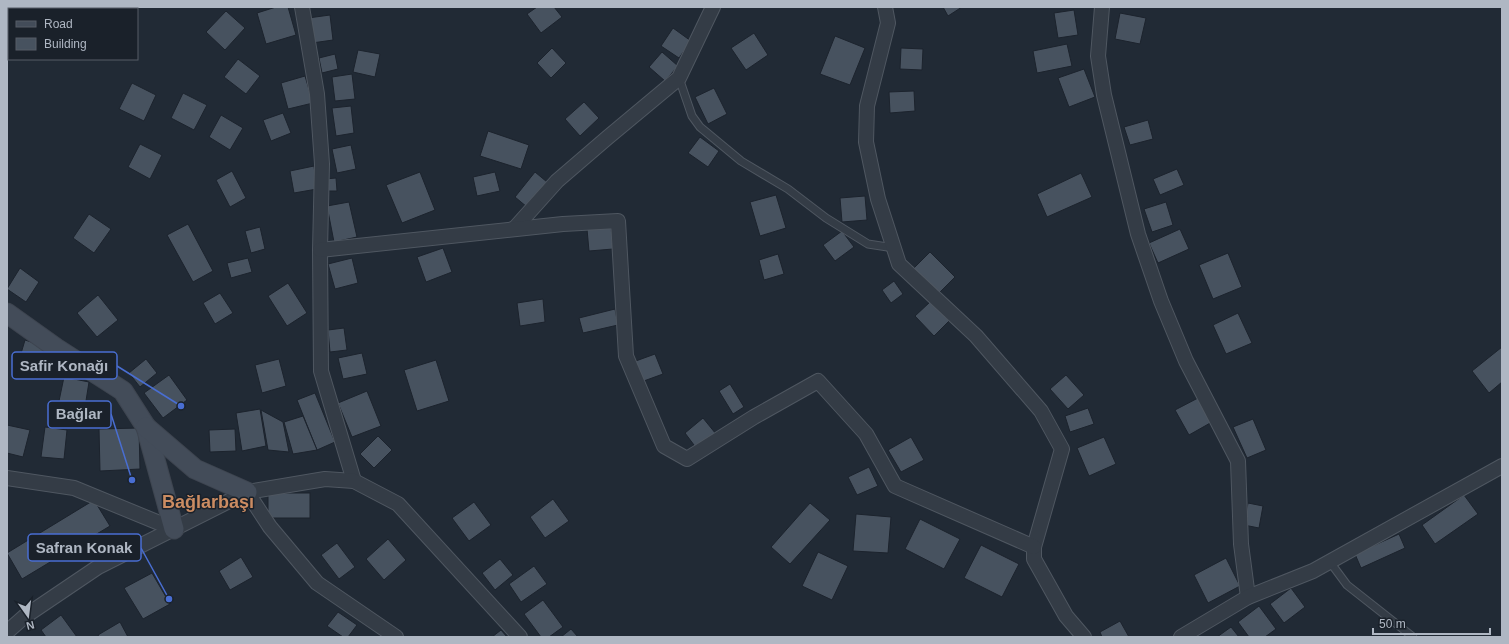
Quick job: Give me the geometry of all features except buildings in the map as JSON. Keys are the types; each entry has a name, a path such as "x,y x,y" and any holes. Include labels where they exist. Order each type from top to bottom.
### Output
{"street":[{"path":"302,7 318,101 322,164 320,250 322,371 354,481"},
{"path":"514,229 557,181 679,78 714,7"},
{"path":"885,7 888,23 867,106 866,142 878,199 899,264 976,336 1041,411 1062,449 1034,547 1034,559 1066,616 1084,637"},
{"path":"1102,7 1098,56 1104,95 1138,234 1161,301 1186,361 1238,462 1241,544 1248,597"},
{"path":"320,250 563,224 618,221 626,356 664,446 687,459 754,417 818,381 866,434 895,486 1034,547"},
{"path":"7,313 56,348 123,391 146,428 174,529"},
{"path":"146,428 195,469 247,492 270,527 318,583 396,637"},
{"path":"1181,637 1248,597 1313,571 1330,562 1502,466"},
{"path":"7,478 74,488 174,529"},
{"path":"7,632 24,617 98,567 247,492 325,479 354,481 398,504 520,637"}],"lane":[{"path":"679,78 692,116 700,127 741,161 788,188 826,218 868,244 894,248"},
{"path":"1330,562 1347,585 1413,637"}],"place":[{"name":"Safir Konağı","path":"181,406"},
{"name":"Bağlar","path":"132,480"},
{"name":"Safran Konak","path":"169,599"}],"district":[{"name":"Bağlarbaşı","path":"208,502"}]}
